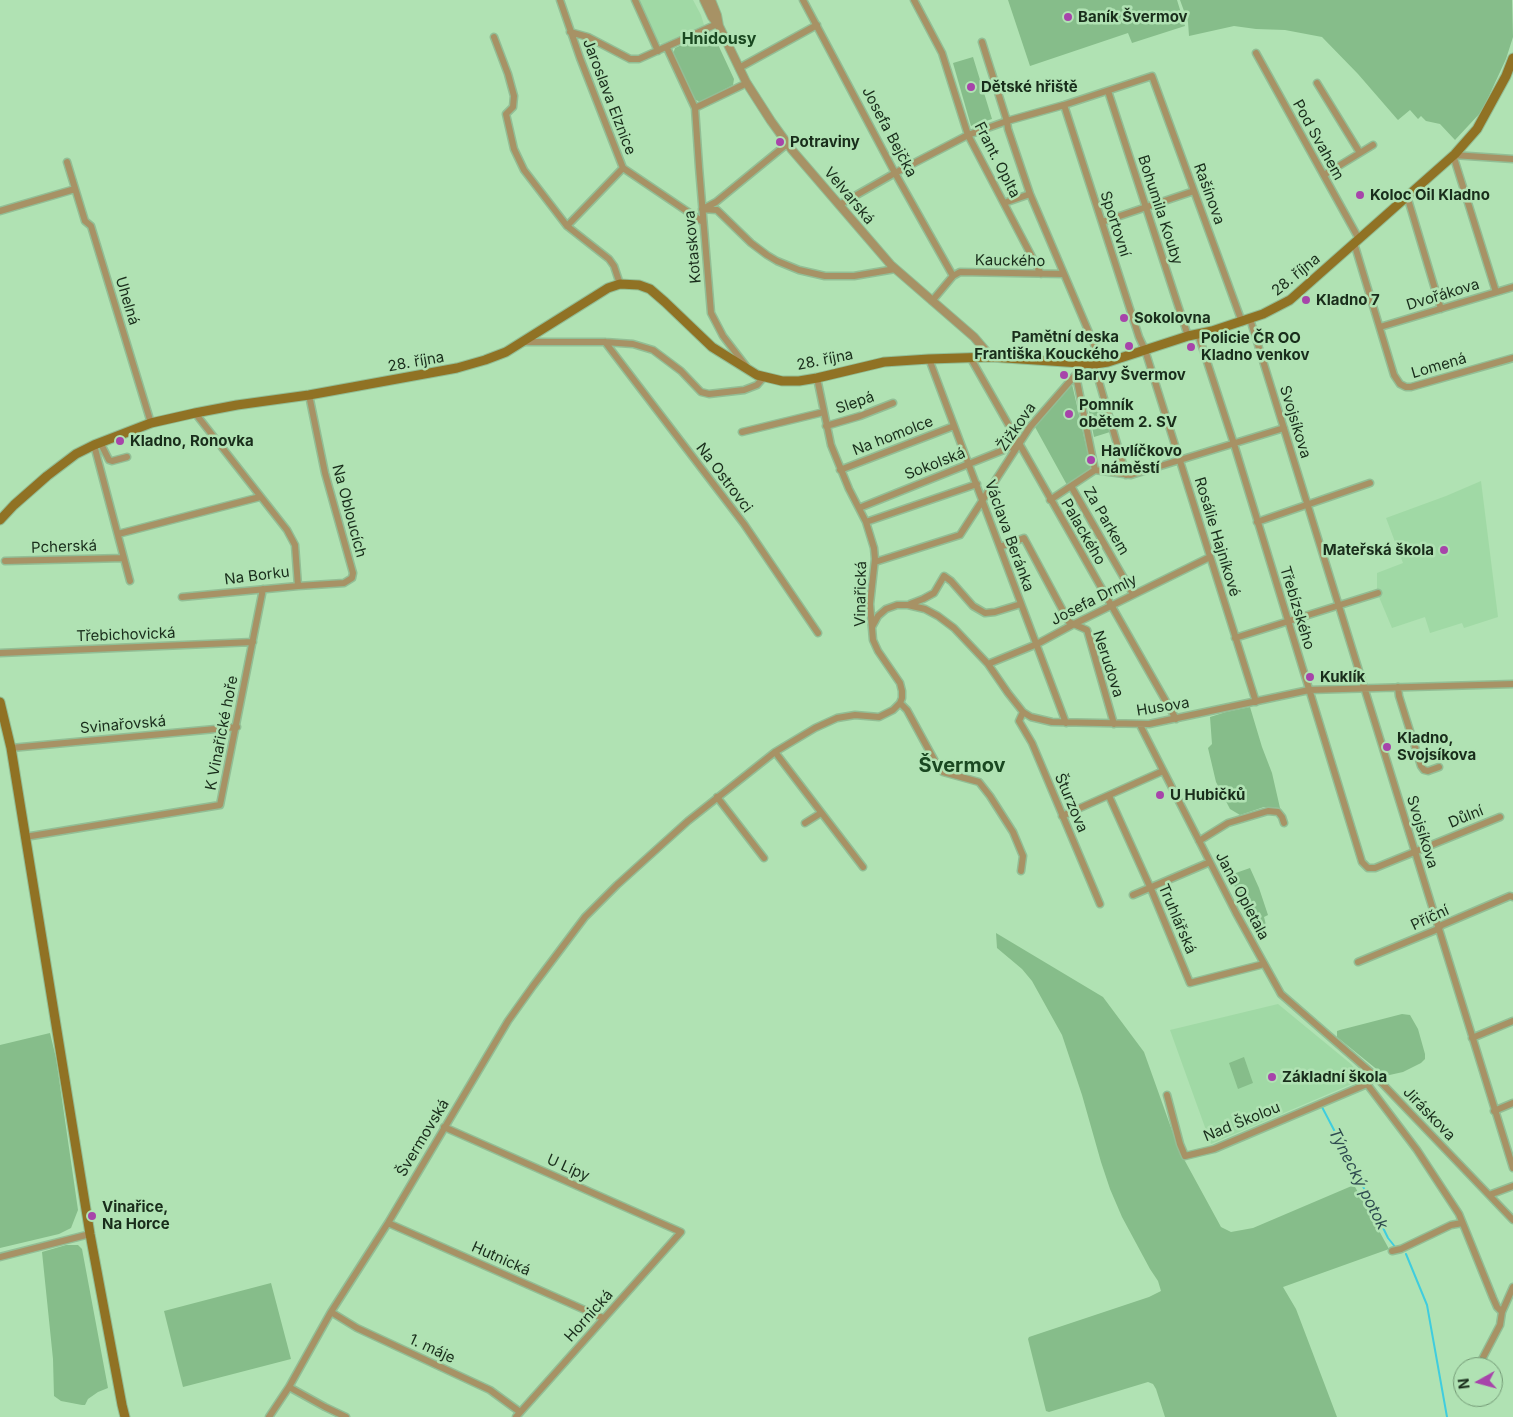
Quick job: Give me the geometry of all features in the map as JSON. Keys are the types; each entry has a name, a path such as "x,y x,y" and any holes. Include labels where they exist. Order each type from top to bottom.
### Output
{"main road":[{"name":"28. října","path":"0,520 14,505 61,465 76,454 97,443 151,424 195,412 309,395 457,368 485,360 506,352 608,288 620,284 638,285 650,289 712,347 750,371 764,377 782,381 817,378 884,362 930,358 991,357 1094,364 1246,320 1274,309 1290,300 1453,155 1477,129 1498,92 1513,58"},
{"path":"0,702 11,748 90,1234 122,1405 126,1417"}],"street":[{"name":"Jaroslava Elznice","path":"560,0 570,32 623,168 703,222"},
{"path":"635,0 658,52"},
{"name":"Velvarská","path":"704,0 747,83 787,144 895,269 974,337 991,357"},
{"name":"Velvarská","path":"711,0 717,15 718,25"},
{"name":"Josefa Bejčka","path":"803,0 953,276"},
{"name":"Frant. Oplta","path":"914,0 942,53 968,135 1041,274"},
{"path":"570,32 588,37 634,59 658,52 718,25"},
{"path":"739,68 817,25"},
{"path":"494,37 514,96 513,107 506,114 514,149 524,170 567,226 609,259 614,266 620,284"},
{"path":"982,42 1030,194 1064,274"},
{"path":"667,48 695,108 747,83"},
{"name":"Pod Svahem","path":"1256,53 1324,175 1356,241"},
{"name":"Rašínova","path":"1108,91 1152,76 1194,192 1246,320"},
{"path":"1316,83 1360,153"},
{"path":"839,205 968,135 1007,121 1108,91"},
{"name":"Bohumila Kouby","path":"1108,91 1188,336"},
{"name":"Sportovní","path":"1064,105 1139,337 1145,350"},
{"name":"Kotaskova","path":"695,108 711,313 723,336 750,371"},
{"path":"702,209 716,202 787,144"},
{"path":"1324,175 1373,145"},
{"path":"1496,292 1453,155 1513,159"},
{"name":"Uhelná","path":"67,162 85,221 90,226 151,424"},
{"path":"567,226 623,168"},
{"path":"0,211 75,188"},
{"path":"1102,222 1194,192"},
{"path":"1004,203 1030,194"},
{"path":"1407,196 1441,309"},
{"path":"702,209 717,210 751,243 777,261 799,270 825,276 854,276 895,269"},
{"name":"Lomená","path":"1356,241 1394,375 1400,384 1410,387 1513,358"},
{"name":"Kauckého","path":"932,301 953,276 960,272 1064,274 1094,364 1126,475"},
{"name":"Dvořákova","path":"1380,328 1513,287"},
{"name":"Svojsíkova","path":"1246,320 1284,428 1308,504 1513,1168"},
{"name":"Třebízského","path":"1198,334 1234,444 1362,862 1372,869 1415,851"},
{"path":"522,342 633,344 653,350 681,371 692,384 706,393 718,394 744,390 757,385 764,377"},
{"name":"Na Ostrovci","path":"605,342 744,524 818,633"},
{"name":"Rosálie Hajníkové","path":"1145,350 1256,702"},
{"name":"Palackého","path":"970,357 1176,719"},
{"name":"Václava Beránka","path":"930,358 1066,723"},
{"name":"Žižkova","path":"875,562 960,535 1030,427 1076,376 1094,364"},
{"path":"1076,376 1095,470"},
{"name":"Vinařická","path":"817,378 831,445 840,470 866,522 874,548 875,562 870,604 873,640 878,651 900,683 902,691 900,703"},
{"name":"Na Obloucích","path":"298,586 344,583 352,578 353,573 324,473 309,395"},
{"name":"Slepá","path":"826,426 860,416 892,403"},
{"name":"Na Borku","path":"182,597 298,586 295,545 287,530 195,412"},
{"path":"742,432 824,412"},
{"name":"Na homolce","path":"840,470 954,426"},
{"path":"1050,500 1095,470 1131,475 1284,428"},
{"path":"97,443 109,460 127,457"},
{"path":"97,443 130,581"},
{"name":"Sokolská","path":"859,508 1020,444"},
{"path":"1257,522 1370,482"},
{"path":"866,522 977,484"},
{"name":"Za Parkem","path":"1071,486 1133,594"},
{"path":"118,534 260,497"},
{"name":"Nerudova","path":"1000,547 1024,538 1069,622 1087,630 1114,724"},
{"name":"Josefa Drmly","path":"988,664 1037,644 1210,556"},
{"name":"Pcherská","path":"5,561 124,558"},
{"path":"872,627 878,616 886,609 923,599 934,593 944,576 951,581 973,606 985,613 1021,604"},
{"name":"K Vinařické hoře","path":"25,837 220,805 263,589"},
{"path":"1235,638 1378,593"},
{"path":"908,604 925,609 954,628 988,664 1023,712"},
{"name":"Třebichovická","path":"0,653 253,642"},
{"name":"Husova","path":"1023,712 1031,717 1042,720 1066,723 1140,725 1309,690 1513,684"},
{"path":"1398,688 1421,766 1424,770 1428,771 1439,767"},
{"path":"764,858 717,797 775,752 828,721 855,715 879,717 893,710 900,703 907,710 937,765 943,772 979,782 990,796 1013,832 1023,856 1021,871"},
{"name":"Šturzova","path":"1023,712 1019,721 1032,742 1100,904"},
{"name":"Jana Opletala","path":"1140,725 1264,964"},
{"name":"Svinařovská","path":"11,748 236,726"},
{"path":"775,752 862,867"},
{"path":"1062,816 1163,771"},
{"name":"Truhlářská","path":"1109,796 1151,889 1190,983 1264,964"},
{"name":"Švermovská","path":"269,1417 289,1387 331,1312 388,1222 508,1021 533,986 585,918 617,885 717,797"},
{"name":"Jana Opletala","path":"1199,841 1228,823 1268,811 1278,812 1284,823"},
{"path":"805,823 820,812"},
{"name":"Důlní","path":"1415,851 1500,817"},
{"path":"1134,895 1210,862"},
{"name":"Příční","path":"1358,962 1438,929 1442,925 1510,896 1513,897"},
{"name":"Jiráskova","path":"1264,964 1277,989 1288,1001 1376,1076 1513,1220"},
{"path":"1472,1038 1513,1021"},
{"path":"1376,1076 1367,1084 1416,1150 1459,1214 1495,1302 1502,1312"},
{"name":"Nad Školou","path":"1167,1095 1185,1156 1214,1149 1367,1084"},
{"path":"1494,1111 1513,1103"},
{"name":"U Lípy","path":"444,1127 681,1232"},
{"path":"1489,1195 1513,1186"},
{"name":"Hutnická","path":"388,1222 604,1318"},
{"path":"1392,1251 1401,1249 1445,1227 1462,1222"},
{"name":"Hornická","path":"518,1414 681,1232"},
{"path":"0,1257 90,1234"},
{"path":"1483,1357 1500,1325 1502,1312 1513,1287"},
{"name":"1. máje","path":"331,1312 357,1328 490,1390 518,1414"},
{"path":"289,1387 346,1417"}],"shaded area":[{"path":"639,0 693,0 704,25 662,44 657,42"},
{"name":"Baník Švermov","path":"1008,0 1177,0 1185,26 1132,43 1128,33 1030,66"},
{"path":"1180,0 1512,0 1513,37 1506,59 1482,111 1455,140 1440,124 1426,121 1421,116 1418,119 1410,110 1398,120 1358,74 1322,37 1285,30 1234,26 1189,36 1188,22"},
{"path":"708,33 714,36 734,79 733,85 700,102 694,99 673,54 675,48"},
{"name":"Dětské hřiště","path":"973,57 992,119 971,126 953,63"},
{"path":"1072,384 1091,468 1067,485 1035,427"},
{"path":"1102,404 1110,432 1094,437 1088,407"},
{"name":"Mateřská škola","path":"1481,481 1498,617 1464,628 1462,623 1430,633 1425,617 1392,628 1379,597 1377,573 1403,563 1386,518"},
{"path":"1250,707 1272,773 1280,808 1264,807 1240,815 1230,809 1216,782 1208,748 1212,744 1210,717"},
{"path":"1250,868 1268,915 1264,917 1267,929 1259,930 1257,920 1250,924 1230,875"},
{"path":"996,933 1103,997 1144,1052 1179,1150 1221,1227 1231,1232 1253,1228 1354,1185 1389,1249 1283,1287 1296,1309 1337,1417 1165,1417 1156,1389 1153,1384 1148,1382 1049,1412 1046,1411 1029,1337 1149,1297 1161,1291 1158,1281 1122,1217 1110,1189 1062,1035 1032,981 1022,969 997,948"},
{"name":"Základní škola","path":"1278,1004 1351,1064 1357,1072 1359,1081 1211,1144 1170,1030"},
{"path":"1402,1014 1410,1015 1418,1029 1425,1054 1425,1059 1421,1063 1403,1072 1385,1076 1337,1037 1337,1031"},
{"path":"50,1033 56,1058 78,1210 71,1228 59,1234 0,1248 0,1045"},
{"path":"1244,1057 1253,1083 1238,1089 1229,1063"},
{"path":"66,1245 78,1245 82,1249 108,1388 88,1399 85,1405 61,1401 54,1396 53,1359 42,1252"},
{"path":"271,1283 291,1359 183,1387 164,1311"}],"waterway":[{"name":"Týnecký potok","path":"1322,1107 1388,1238 1396,1248"},
{"name":"Týnecký potok","path":"1406,1254 1427,1305 1447,1417"}],"place":[{"name":"Baník Švermov","path":"1068,17"},
{"name":"Dětské hřiště","path":"971,87"},
{"name":"Potraviny","path":"780,142"},
{"name":"Koloc Oil Kladno","path":"1360,195"},
{"name":"Kladno 7","path":"1306,300"},
{"name":"Sokolovna","path":"1124,318"},
{"name":"Pamětní deska Františka Kouckého","path":"1129,346"},
{"name":"Policie ČR OO Kladno venkov","path":"1191,347"},
{"name":"Barvy Švermov","path":"1064,375"},
{"name":"Pomník obětem 2. SV","path":"1069,414"},
{"name":"Kladno, Ronovka","path":"120,441"},
{"name":"Havlíčkovo náměstí","path":"1091,460"},
{"name":"Mateřská škola","path":"1444,550"},
{"name":"Kuklík","path":"1310,677"},
{"name":"Kladno, Svojsíkova","path":"1387,747"},
{"name":"U Hubičků","path":"1160,795"},
{"name":"Základní škola","path":"1272,1077"},
{"name":"Vinařice, Na Horce","path":"92,1216"}],"district":[{"name":"Hnidousy","path":"719,39"},
{"name":"Švermov","path":"962,766"}]}
